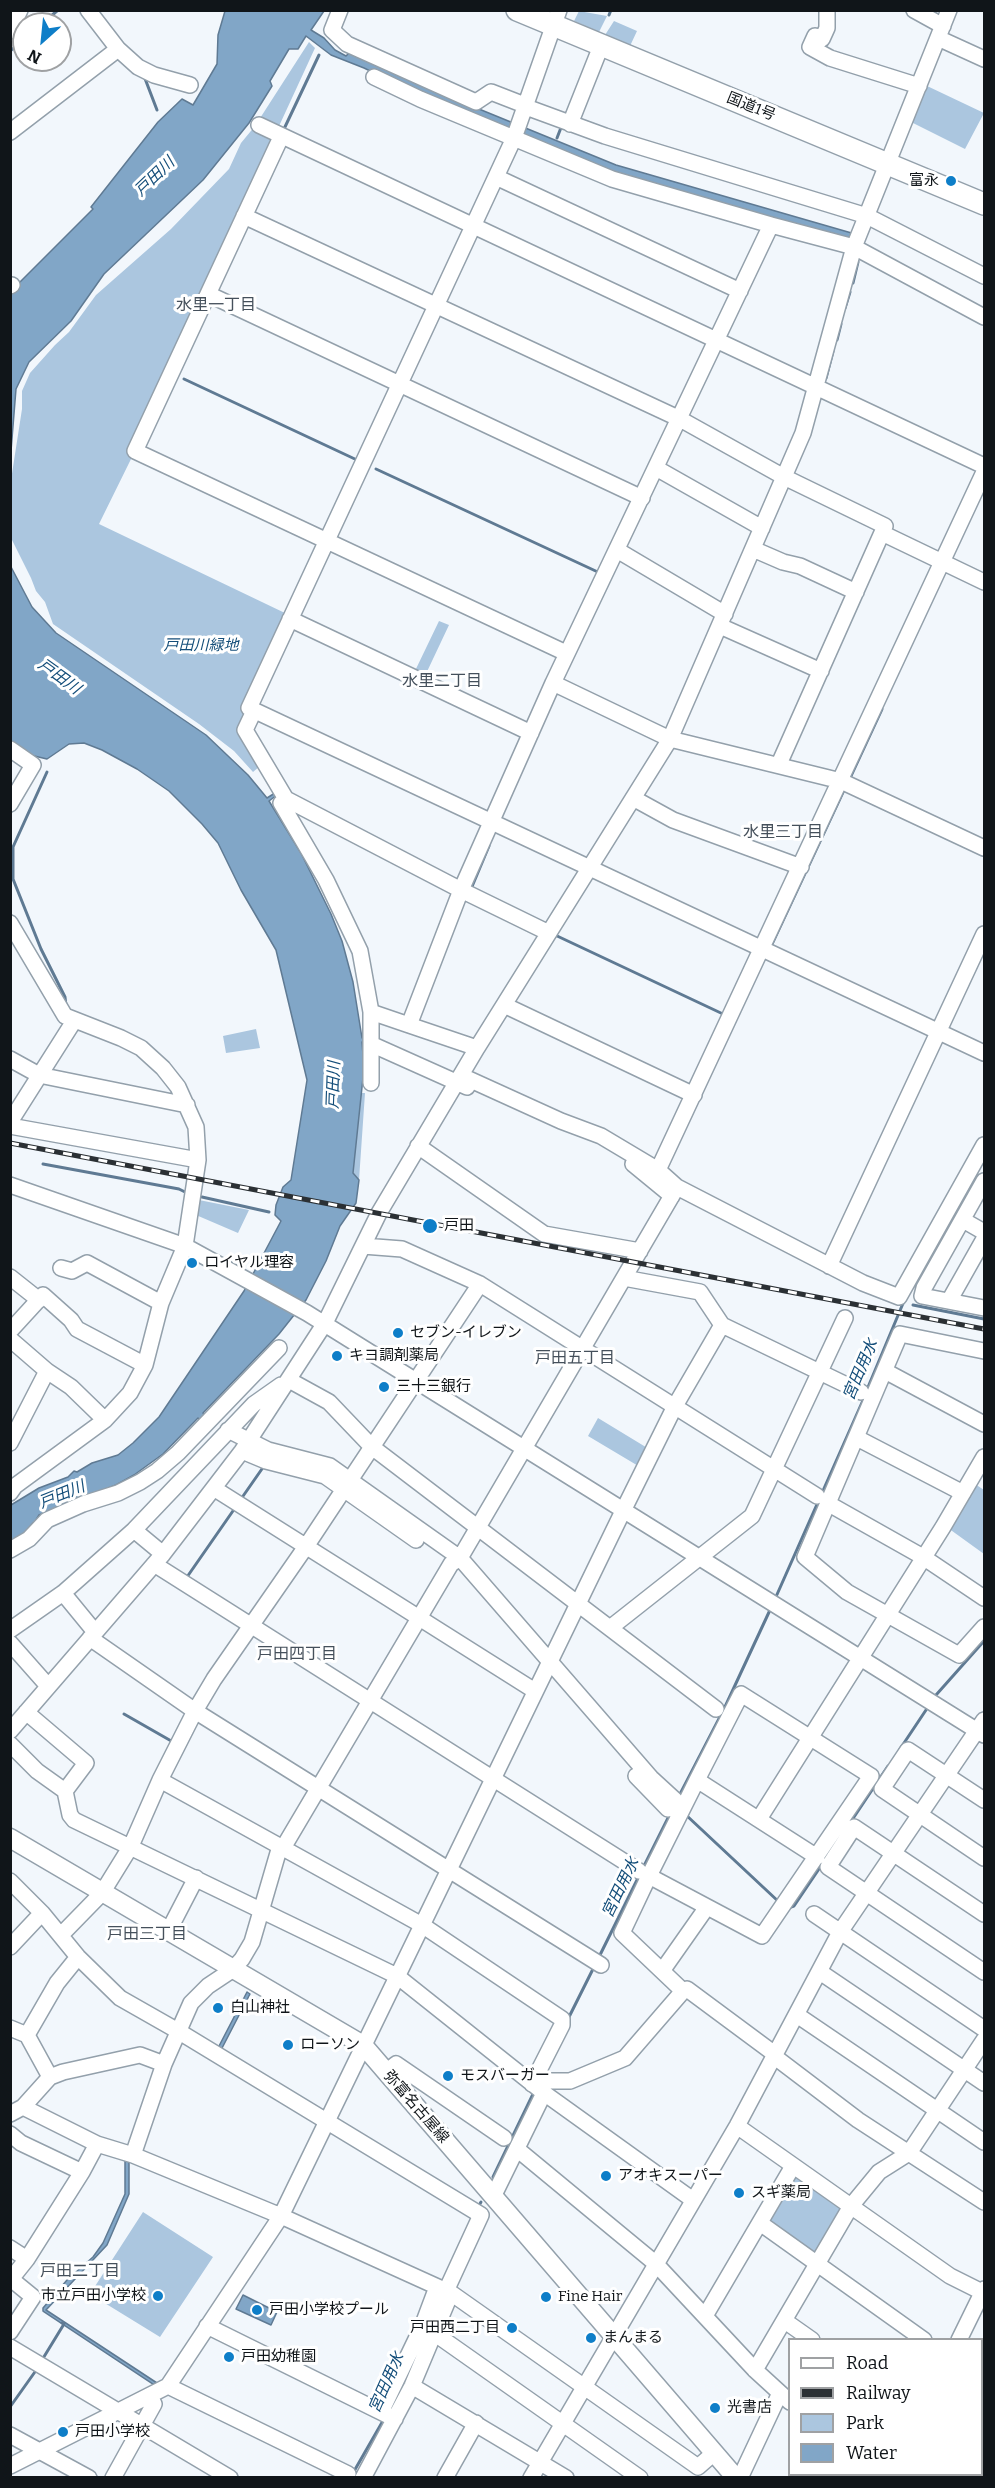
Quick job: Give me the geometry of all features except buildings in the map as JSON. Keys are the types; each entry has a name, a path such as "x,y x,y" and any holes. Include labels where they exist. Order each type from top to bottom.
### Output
{"highway":[{"name":"国道1号","path":"517,10 556,18 601,46 984,204"}],"main road":[{"name":"弥富名古屋線","path":"10,1838 363,2045 612,2336 738,2478"}],"street":[{"path":"10,31 20,10"},
{"path":"88,10 118,49 145,72 190,85"},
{"path":"340,10 332,30 347,44 476,102 491,92 570,124 772,189 867,216 984,276"},
{"path":"827,10 826,28 822,39 815,36 810,47 830,58 919,86"},
{"path":"914,10 941,32 984,59"},
{"path":"10,1731 159,1559 245,1447 325,1323 379,1213 418,1146 670,739 803,433 818,387 856,243 949,10"},
{"path":"556,18 517,132 249,708 984,1053"},
{"path":"570,124 601,46"},
{"path":"10,132 118,49"},
{"path":"374,77 420,99 517,132 612,178 771,225 856,243 984,317"},
{"path":"259,125 984,466"},
{"path":"281,137 135,451 566,653"},
{"path":"496,177 740,291"},
{"path":"244,216 680,419 784,477 885,526 779,764"},
{"path":"409,1025 461,891 566,653 771,225"},
{"path":"208,294 642,498"},
{"path":"656,468 762,528"},
{"path":"658,1170 842,781 984,472"},
{"path":"882,533 984,582"},
{"path":"753,549 783,562 800,566 856,592"},
{"path":"616,550 723,620 821,671"},
{"path":"290,620 531,733"},
{"path":"553,683 670,739 842,781 984,848"},
{"path":"254,711 245,730 286,799 461,891 549,933"},
{"path":"10,749 33,765 10,804"},
{"path":"633,798 673,820 801,867"},
{"path":"286,799 281,803 326,880 360,951 371,1012 371,1083"},
{"path":"11,1490 105,1420 130,1393 145,1365 161,1303 185,1245 198,1160 195,1127 178,1087 169,1075 141,1048 65,1016 13,933"},
{"path":"829,1266 984,934"},
{"path":"504,1005 694,1095"},
{"path":"371,1012 477,1048"},
{"path":"74,1021 10,1124 198,1160"},
{"path":"371,1044 601,1137 658,1170 675,1192"},
{"path":"10,1059 39,1075 187,1106"},
{"path":"460,1079 634,1164 675,1192 862,1283 899,1297 984,1145"},
{"path":"418,1146 544,1234 640,1251"},
{"path":"984,1181 924,1287 922,1296 984,1308"},
{"path":"10,1185 185,1245 307,1312 698,1558 982,1728 946,1774 840,1932 737,2126 612,2336 531,2478"},
{"path":"133,2156 164,2064 191,2003 242,1959 252,1942 281,1847 456,1561 675,1192"},
{"path":"963,1220 984,1232"},
{"path":"949,1301 984,1239"},
{"path":"363,1246 402,1249 480,1284 823,1500 923,1557 984,1598"},
{"path":"61,1268 72,1271 87,1263 161,1303"},
{"path":"10,1277 39,1300"},
{"path":"624,1278 700,1292 722,1324 861,1392"},
{"path":"61,1935 102,1893 131,1846 160,1780 214,1679 252,1627 480,1284"},
{"path":"10,1331 43,1295 78,1329 145,1365"},
{"path":"610,1628 752,1516 845,1318"},
{"path":"10,2466 168,2386 281,2216 623,1510 675,1406 722,1324"},
{"path":"984,1351 900,1334 857,1438 823,1500 805,1557 847,1592 959,1655 984,1627"},
{"path":"10,1339 47,1371 71,1387 105,1420"},
{"path":"10,1550 29,1539 47,1520 118,1492 158,1471 279,1348"},
{"path":"10,1443 47,1371"},
{"path":"885,1371 984,1424"},
{"path":"10,1630 63,1593 134,1530 254,1404 289,1380"},
{"path":"289,1380 329,1402 372,1447 716,1709"},
{"path":"224,1434 266,1461 320,1473 347,1484 456,1561 548,1665 646,1787 671,1805"},
{"path":"857,1438 963,1493"},
{"path":"759,1819 984,1457"},
{"path":"215,1489 305,1548 535,1691"},
{"path":"134,1530 159,1559 252,1627 644,1874 762,1936 871,1776 741,1694 697,1780 644,1874 622,1933 683,1991"},
{"path":"63,1593 93,1635 195,1711 598,1963"},
{"path":"10,1643 48,1686"},
{"path":"26,1712 86,1763 65,1791"},
{"path":"10,1744 37,1771 65,1791 70,1815 74,1820 397,1976 538,2088 693,2200"},
{"path":"984,1800 908,1750 882,1789 984,1858"},
{"path":"160,1780 422,1925 562,2019 562,2025 517,2149 494,2197"},
{"path":"697,1780 817,1857"},
{"path":"984,1914 854,1827 828,1867 984,1972"},
{"path":"168,1932 196,1878"},
{"path":"10,1881 42,1913 78,1957 120,1998 481,2215 445,2290 422,2327 387,2415 356,2476 168,2386"},
{"path":"662,1971 707,1907"},
{"path":"10,1947 42,1913"},
{"path":"814,1914 984,2029"},
{"path":"27,2035 57,1983 78,1957"},
{"path":"820,1972 984,2083"},
{"path":"538,2088 544,2081 570,2081 625,2058 687,1989 858,2120 984,2202"},
{"path":"797,2015 984,2142"},
{"path":"10,2028 27,2035 50,2077"},
{"path":"755,2370 851,2206 879,2172 909,2153 984,2040"},
{"path":"164,2064 140,2055 50,2077 17,2110 281,2216 445,2290 698,2467 714,2453"},
{"path":"386,2072 396,2064 504,2138"},
{"path":"737,2126 950,2276 984,2292 960,2338"},
{"path":"10,2134 21,2143 82,2172"},
{"path":"10,2332 33,2297 12,2279 82,2172 97,2144"},
{"path":"517,2149 655,2263 784,2399 738,2478"},
{"path":"705,2316 793,2166"},
{"path":"760,2223 921,2338"},
{"path":"10,2248 27,2259"},
{"path":"387,2415 412,2386 434,2333 445,2290"},
{"path":"785,2321 809,2338"},
{"path":"207,2326 387,2415"},
{"path":"434,2333 640,2478"},
{"path":"10,2347 230,2478"},
{"path":"412,2386 566,2478"},
{"path":"113,2478 154,2404 150,2396"},
{"path":"445,2478 476,2423"},
{"path":"10,2435 89,2478"}],"green space":[{"path":"579,11 607,16 599,32 574,21"},
{"path":"614,21 637,31 630,46 605,35"},
{"name":"戸田川緑地","path":"309,42 315,48 128,454 132,457 99,524 287,614 243,711 260,766 253,772 234,751 199,724 53,624 45,602 36,591 11,538 11,480 22,409 22,391 30,373 69,332 96,295 171,229 229,169 241,143 255,126"},
{"path":"925,85 984,113 965,149 911,122"},
{"path":"439,621 449,625 424,678 414,673"},
{"path":"256,1029 260,1048 226,1053 223,1036"},
{"path":"361,1093 365,1093 359,1180 353,1173"},
{"path":"199,1200 249,1210 238,1233 196,1215"},
{"path":"598,1418 649,1449 640,1467 588,1436"},
{"path":"975,1484 984,1490 984,1554 948,1528"},
{"path":"794,2175 843,2205 843,2211 817,2255 769,2224 768,2219"},
{"path":"143,2212 213,2257 160,2337 90,2294"}],"water":[{"name":"戸田川","path":"225,11 324,11 311,30 346,56 350,52 430,89 616,165 855,234 865,246 613,173 424,97 331,55 306,36 298,49 289,49 270,81 272,86 249,123 203,180 104,274 71,321 29,362 16,389 11,451 11,291 93,209 91,207 158,122 182,99 193,105 217,64 218,35"},
{"name":"戸田川","path":"10,565 32,607 56,633 206,735 248,775 267,798 275,793 277,795 269,801 301,853 342,941 353,982 362,1038 367,1038 367,1041 362,1042 364,1068 353,1173 359,1180 356,1203 340,1226 326,1261 306,1300 279,1334 203,1413 206,1417 202,1422 198,1418 163,1454 116,1485 39,1515 36,1520 39,1522 36,1525 33,1523 25,1533 11,1542 11,1505 39,1488 68,1477 74,1471 77,1472 92,1463 118,1455 133,1443 159,1417 244,1291 281,1221 275,1215 276,1205 283,1187 291,1180 307,1080 276,950 241,890 218,843 202,824 169,791 137,769 102,750 84,743 69,744 47,759 30,755 11,743"},
{"path":"247,1992 250,1994 220,2052 218,2048"},
{"path":"125,2160 129,2161 129,2194 107,2245 46,2310 157,2383 153,2384 43,2311 43,2308 67,2280 93,2257 103,2243 125,2194"},
{"name":"戸田小学校プール","path":"243,2295 277,2312 271,2325 236,2309"}],"waterway":[{"path":"609,15 611,10"},
{"path":"284,129 319,55"},
{"path":"144,76 157,110"},
{"path":"557,138 562,125"},
{"path":"853,283 858,262"},
{"path":"845,308 850,292"},
{"path":"837,340 841,324"},
{"path":"826,378 833,351"},
{"path":"184,379 357,460"},
{"path":"376,469 600,573"},
{"path":"850,778 882,709"},
{"path":"47,772 13,847 13,879 41,949 65,997 66,1006"},
{"path":"772,944 844,790"},
{"path":"471,889 489,846"},
{"path":"555,935 723,1014"},
{"path":"43,1164 179,1189 187,1193"},
{"path":"202,1197 269,1212"},
{"name":"宮田用水","path":"866,1392 904,1301"},
{"path":"913,1305 984,1319"},
{"name":"宮田用水","path":"822,1493 864,1398"},
{"path":"241,1499 264,1466"},
{"name":"宮田用水","path":"775,1599 818,1502"},
{"path":"187,1577 235,1508"},
{"name":"宮田用水","path":"678,1798 724,1709 770,1610"},
{"path":"936,1695 984,1641"},
{"path":"900,1749 928,1707"},
{"path":"124,1714 173,1742"},
{"path":"850,1823 888,1766"},
{"name":"宮田用水","path":"643,1868 670,1814"},
{"path":"686,1815 779,1902"},
{"path":"788,1908 794,1906 823,1863"},
{"name":"宮田用水","path":"598,1959 639,1876"},
{"name":"宮田用水","path":"567,2021 594,1967"},
{"name":"宮田用水","path":"493,2177 534,2092"},
{"name":"宮田用水","path":"477,2209 481,2202"},
{"path":"42,2360 64,2324 62,2323"},
{"path":"10,2407 37,2369"},
{"name":"宮田用水","path":"353,2473 384,2419"}],"railway":[{"path":"10,1143 984,1329"}],"place":[{"name":"富永","path":"951,181"},
{"name":"戸田","path":"430,1226"},
{"name":"ロイヤル理容","path":"192,1263"},
{"name":"セブン-イレブン","path":"398,1333"},
{"name":"キヨ調剤薬局","path":"337,1356"},
{"name":"三十三銀行","path":"384,1387"},
{"name":"白山神社","path":"218,2008"},
{"name":"ローソン","path":"288,2045"},
{"name":"モスバーガー","path":"448,2076"},
{"name":"アオキスーパー","path":"606,2176"},
{"name":"スギ薬局","path":"739,2193"},
{"name":"市立戸田小学校","path":"158,2296"},
{"name":"Fine Hair","path":"546,2297"},
{"name":"戸田小学校プール","path":"257,2310"},
{"name":"戸田西二丁目","path":"512,2328"},
{"name":"まんまる","path":"591,2338"},
{"name":"戸田幼稚園","path":"229,2357"},
{"name":"光書店","path":"715,2408"},
{"name":"戸田小学校","path":"63,2432"}],"district":[{"name":"水里一丁目","path":"216,306"},
{"name":"水里二丁目","path":"442,682"},
{"name":"水里三丁目","path":"783,833"},
{"name":"戸田五丁目","path":"575,1359"},
{"name":"戸田四丁目","path":"297,1655"},
{"name":"戸田三丁目","path":"147,1935"},
{"name":"戸田二丁目","path":"80,2272"}]}
